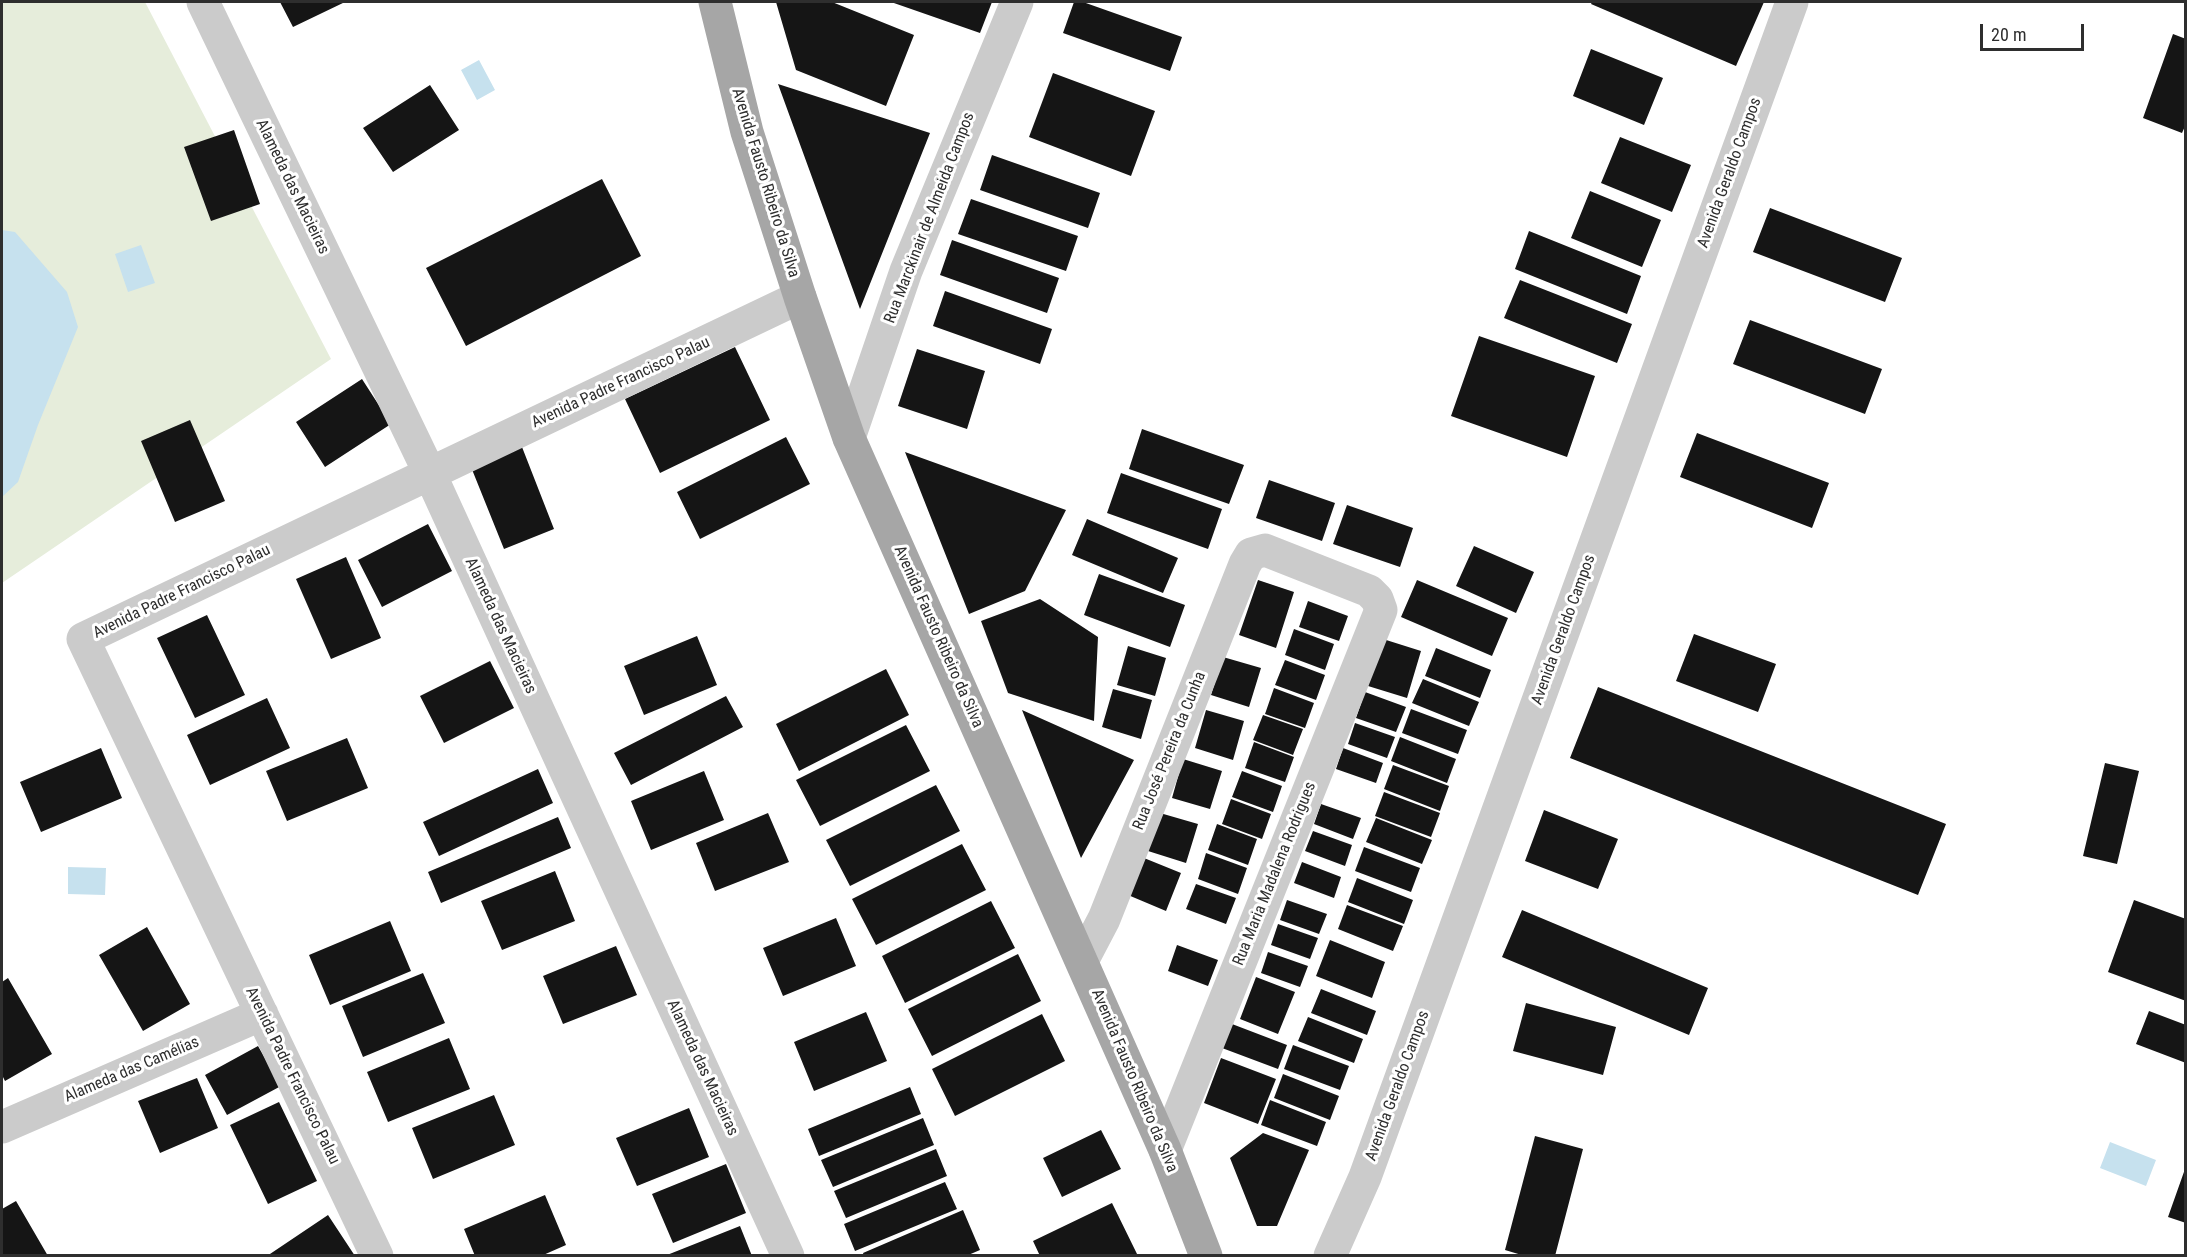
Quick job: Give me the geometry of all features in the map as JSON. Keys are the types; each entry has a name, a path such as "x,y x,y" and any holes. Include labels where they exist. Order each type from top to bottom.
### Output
{"main road":[{"name":"Avenida Fausto Ribeiro da Silva","path":"715,2 747,132 800,297 849,438 1165,1150 1206,1256"}],"street":[{"name":"Alameda das Macieiras","path":"203,2 430,474 788,1256"},
{"name":"Rua Marckinair de Almeida Campos","path":"849,438 906,271 1017,2"},
{"name":"Avenida Geraldo Campos","path":"1330,1256 1365,1177 1792,2"},
{"name":"Avenida Padre Francisco Palau","path":"377,1256 83,639 800,297"},
{"name":"Rua José Pereira da Cunha","path":"1082,961 1104,919 1245,564 1251,554 1265,550"},
{"name":"Rua Maria Madalena Rodrigues","path":"1165,1150 1381,610 1377,599 1369,591 1265,550"},
{"name":"Alameda das Camélias","path":"2,1127 262,1014"}],"green space":[{"path":"2,2 145,2 331,359 2,583"}],"water":[{"path":"479,60 495,90 477,100 461,70"},
{"path":"2,230 15,232 67,292 78,327 38,425 18,482 2,497"},
{"path":"141,245 155,283 128,292 115,254"},
{"path":"68,867 106,868 105,895 68,894"},
{"path":"2110,1142 2156,1160 2146,1186 2100,1168"}],"building":[{"path":"280,2 345,2 293,27"},
{"path":"776,2 832,2 914,35 886,106 796,70"},
{"path":"891,2 992,2 980,33"},
{"path":"1074,2 1083,2 1182,37 1170,71 1063,33"},
{"path":"1592,2 1764,2 1736,66 1591,4"},
{"path":"2173,34 2186,39 2186,124 2182,133 2143,118"},
{"path":"1591,49 1663,78 1644,125 1573,96"},
{"path":"1053,73 1155,111 1131,176 1029,137"},
{"path":"778,84 930,133 860,309"},
{"path":"430,85 459,130 393,172 363,128"},
{"path":"234,130 260,204 211,221 184,147"},
{"path":"1620,137 1691,165 1672,212 1601,183"},
{"path":"992,155 1100,193 1088,228 980,190"},
{"path":"602,179 641,256 466,346 426,268"},
{"path":"1590,191 1661,220 1642,267 1571,238"},
{"path":"971,199 1078,236 1066,271 958,234"},
{"path":"1770,208 1902,258 1885,302 1753,252"},
{"path":"1529,231 1641,276 1627,314 1515,269"},
{"path":"952,240 1059,278 1047,313 940,275"},
{"path":"1520,280 1632,324 1617,363 1504,318"},
{"path":"945,291 1052,329 1040,364 933,326"},
{"path":"1750,320 1882,369 1865,414 1733,364"},
{"path":"1479,336 1595,376 1567,457 1451,416"},
{"path":"735,347 770,420 660,473 625,399"},
{"path":"917,349 985,371 967,429 898,406"},
{"path":"362,379 391,424 325,467 296,422"},
{"path":"190,420 225,501 175,522 141,441"},
{"path":"1142,429 1244,465 1229,504 1129,469"},
{"path":"1697,433 1829,483 1812,528 1680,477"},
{"path":"786,437 810,484 700,539 677,492"},
{"path":"522,447 554,529 504,549 471,467"},
{"path":"905,452 1066,510 1025,591 969,614"},
{"path":"1121,473 1222,509 1208,549 1107,513"},
{"path":"1269,480 1335,503 1322,541 1256,518"},
{"path":"1347,505 1413,528 1400,567 1333,544"},
{"path":"1087,519 1178,558 1163,593 1072,555"},
{"path":"428,524 452,571 382,607 358,560"},
{"path":"1474,546 1534,572 1516,613 1456,586"},
{"path":"346,557 381,638 331,659 296,579"},
{"path":"1099,574 1185,605 1170,647 1084,615"},
{"path":"1258,580 1294,592 1276,648 1239,635"},
{"path":"1417,580 1508,618 1492,656 1401,617"},
{"path":"1040,599 1098,637 1094,721 1008,693 981,621"},
{"path":"1308,601 1348,616 1339,641 1299,627"},
{"path":"207,615 245,695 195,718 157,638"},
{"path":"1294,629 1334,644 1325,670 1285,655"},
{"path":"1694,634 1776,664 1758,712 1676,681"},
{"path":"697,636 717,685 644,715 624,666"},
{"path":"1383,639 1421,651 1407,698 1368,686"},
{"path":"1128,646 1166,658 1155,696 1117,685"},
{"path":"1436,648 1491,670 1480,698 1425,676"},
{"path":"1223,657 1261,668 1249,707 1211,695"},
{"path":"1285,660 1325,675 1316,700 1275,685"},
{"path":"490,661 514,708 444,743 420,696"},
{"path":"886,669 909,715 799,771 776,724"},
{"path":"1423,679 1479,702 1469,726 1412,703"},
{"path":"1598,687 1946,824 1918,895 1570,758"},
{"path":"1274,688 1314,703 1305,728 1265,714"},
{"path":"1113,689 1152,700 1141,739 1102,727"},
{"path":"1365,692 1406,707 1396,732 1356,718"},
{"path":"726,696 743,727 631,785 614,753"},
{"path":"267,698 290,748 210,785 187,735"},
{"path":"1411,709 1467,730 1458,754 1402,733"},
{"path":"1022,710 1134,760 1081,858"},
{"path":"1206,710 1244,721 1233,760 1195,748"},
{"path":"1263,715 1303,729 1293,755 1253,740"},
{"path":"1355,723 1395,737 1387,758 1348,744"},
{"path":"906,725 930,771 820,826 796,780"},
{"path":"1400,737 1456,759 1447,783 1391,761"},
{"path":"347,738 368,788 287,821 266,771"},
{"path":"1254,742 1294,757 1285,782 1245,768"},
{"path":"101,748 122,798 41,832 20,782"},
{"path":"1343,748 1383,763 1376,783 1336,769"},
{"path":"1183,759 1222,771 1210,809 1172,798"},
{"path":"2105,763 2139,771 2117,864 2083,856"},
{"path":"1393,765 1449,786 1440,811 1384,789"},
{"path":"538,769 553,803 439,856 423,822"},
{"path":"704,771 724,820 651,850 631,801"},
{"path":"1242,771 1282,786 1273,812 1232,797"},
{"path":"936,785 960,831 850,886 826,840"},
{"path":"1384,792 1440,813 1431,837 1375,816"},
{"path":"1231,799 1271,814 1262,839 1222,824"},
{"path":"1321,804 1361,818 1353,839 1314,824"},
{"path":"1544,810 1618,839 1598,889 1525,861"},
{"path":"768,813 789,862 715,891 696,843"},
{"path":"1160,813 1198,824 1186,863 1148,851"},
{"path":"558,817 571,848 441,903 428,872"},
{"path":"1376,818 1432,840 1422,864 1366,842"},
{"path":"1217,824 1257,839 1248,865 1208,850"},
{"path":"1313,831 1352,845 1345,866 1305,851"},
{"path":"962,844 986,890 876,945 852,899"},
{"path":"1364,847 1420,868 1411,892 1355,871"},
{"path":"1206,853 1247,868 1238,894 1198,879"},
{"path":"1144,858 1181,873 1166,911 1128,895"},
{"path":"1302,862 1341,877 1334,898 1294,883"},
{"path":"555,871 575,921 502,950 481,901"},
{"path":"1357,878 1413,900 1404,924 1348,902"},
{"path":"1196,884 1236,898 1226,924 1186,909"},
{"path":"1287,900 1327,914 1319,934 1280,920"},
{"path":"2134,900 2186,919 2186,1001 2108,972"},
{"path":"991,901 1015,948 905,1003 882,956"},
{"path":"1347,905 1403,926 1393,951 1338,929"},
{"path":"1522,910 1708,988 1689,1035 1502,957"},
{"path":"836,918 856,966 783,996 763,948"},
{"path":"390,921 411,971 330,1005 309,955"},
{"path":"1278,924 1318,938 1310,959 1271,945"},
{"path":"147,927 190,1004 143,1031 99,955"},
{"path":"1330,940 1385,962 1372,998 1316,976"},
{"path":"1177,945 1218,960 1208,986 1168,971"},
{"path":"616,946 637,995 563,1024 543,976"},
{"path":"1268,952 1308,966 1300,987 1261,973"},
{"path":"1018,954 1041,1001 932,1056 908,1009"},
{"path":"423,973 445,1023 363,1057 342,1006"},
{"path":"1256,977 1295,992 1278,1034 1240,1019"},
{"path":"8,978 52,1054 5,1081 2,1075 2,982"},
{"path":"1321,989 1376,1011 1367,1035 1311,1013"},
{"path":"1526,1003 1616,1027 1603,1075 1513,1051"},
{"path":"2149,1011 2186,1025 2186,1063 2136,1044"},
{"path":"866,1012 887,1061 814,1091 794,1042"},
{"path":"1042,1014 1065,1061 955,1116 932,1069"},
{"path":"1308,1017 1363,1039 1354,1063 1298,1041"},
{"path":"1232,1024 1287,1045 1278,1069 1222,1048"},
{"path":"449,1038 470,1089 388,1122 367,1072"},
{"path":"1293,1045 1349,1066 1340,1090 1284,1069"},
{"path":"258,1046 281,1086 227,1115 205,1075"},
{"path":"1221,1058 1276,1079 1258,1124 1204,1103"},
{"path":"1283,1074 1339,1096 1330,1120 1274,1098"},
{"path":"197,1078 218,1128 160,1153 138,1101"},
{"path":"910,1087 921,1114 819,1156 808,1129"},
{"path":"494,1095 515,1145 433,1179 412,1128"},
{"path":"1270,1100 1326,1122 1317,1146 1261,1125"},
{"path":"279,1102 317,1181 268,1204 230,1125"},
{"path":"689,1108 709,1157 637,1186 616,1138"},
{"path":"923,1118 934,1145 833,1187 821,1160"},
{"path":"1101,1130 1121,1169 1062,1197 1043,1158"},
{"path":"1263,1133 1309,1150 1277,1226 1257,1226 1230,1158"},
{"path":"1535,1136 1583,1149 1555,1256 1525,1256 1505,1250"},
{"path":"936,1149 947,1176 846,1218 834,1191"},
{"path":"726,1164 746,1213 673,1243 652,1194"},
{"path":"2186,1169 2186,1223 2168,1217"},
{"path":"945,1182 957,1209 855,1251 844,1224"},
{"path":"545,1195 566,1245 541,1256 475,1256 464,1229"},
{"path":"16,1201 48,1256 2,1256 2,1209"},
{"path":"1112,1203 1138,1256 1040,1256 1033,1241"},
{"path":"963,1210 980,1250 966,1256 864,1256 863,1253"},
{"path":"328,1215 355,1256 267,1256"},
{"path":"740,1226 752,1256 667,1256 667,1255"}]}
